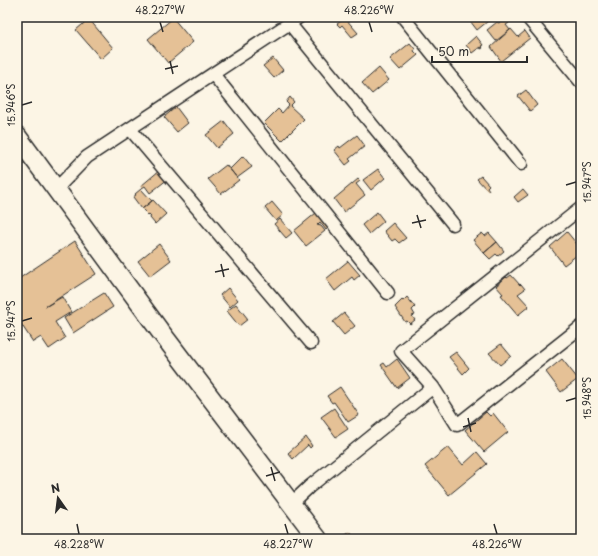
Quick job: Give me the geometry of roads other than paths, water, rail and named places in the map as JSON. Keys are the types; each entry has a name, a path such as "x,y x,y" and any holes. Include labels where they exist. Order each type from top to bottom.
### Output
{"street":[{"path":"403,17 520,164"},
{"path":"527,17 581,82"},
{"path":"56,189 87,157 294,20 453,224"},
{"path":"213,74 388,293"},
{"path":"130,129 311,343"},
{"path":"17,136 160,331 318,539"},
{"path":"581,208 401,351 433,386 457,425 581,327"},
{"path":"292,504 309,487 433,386"}]}
